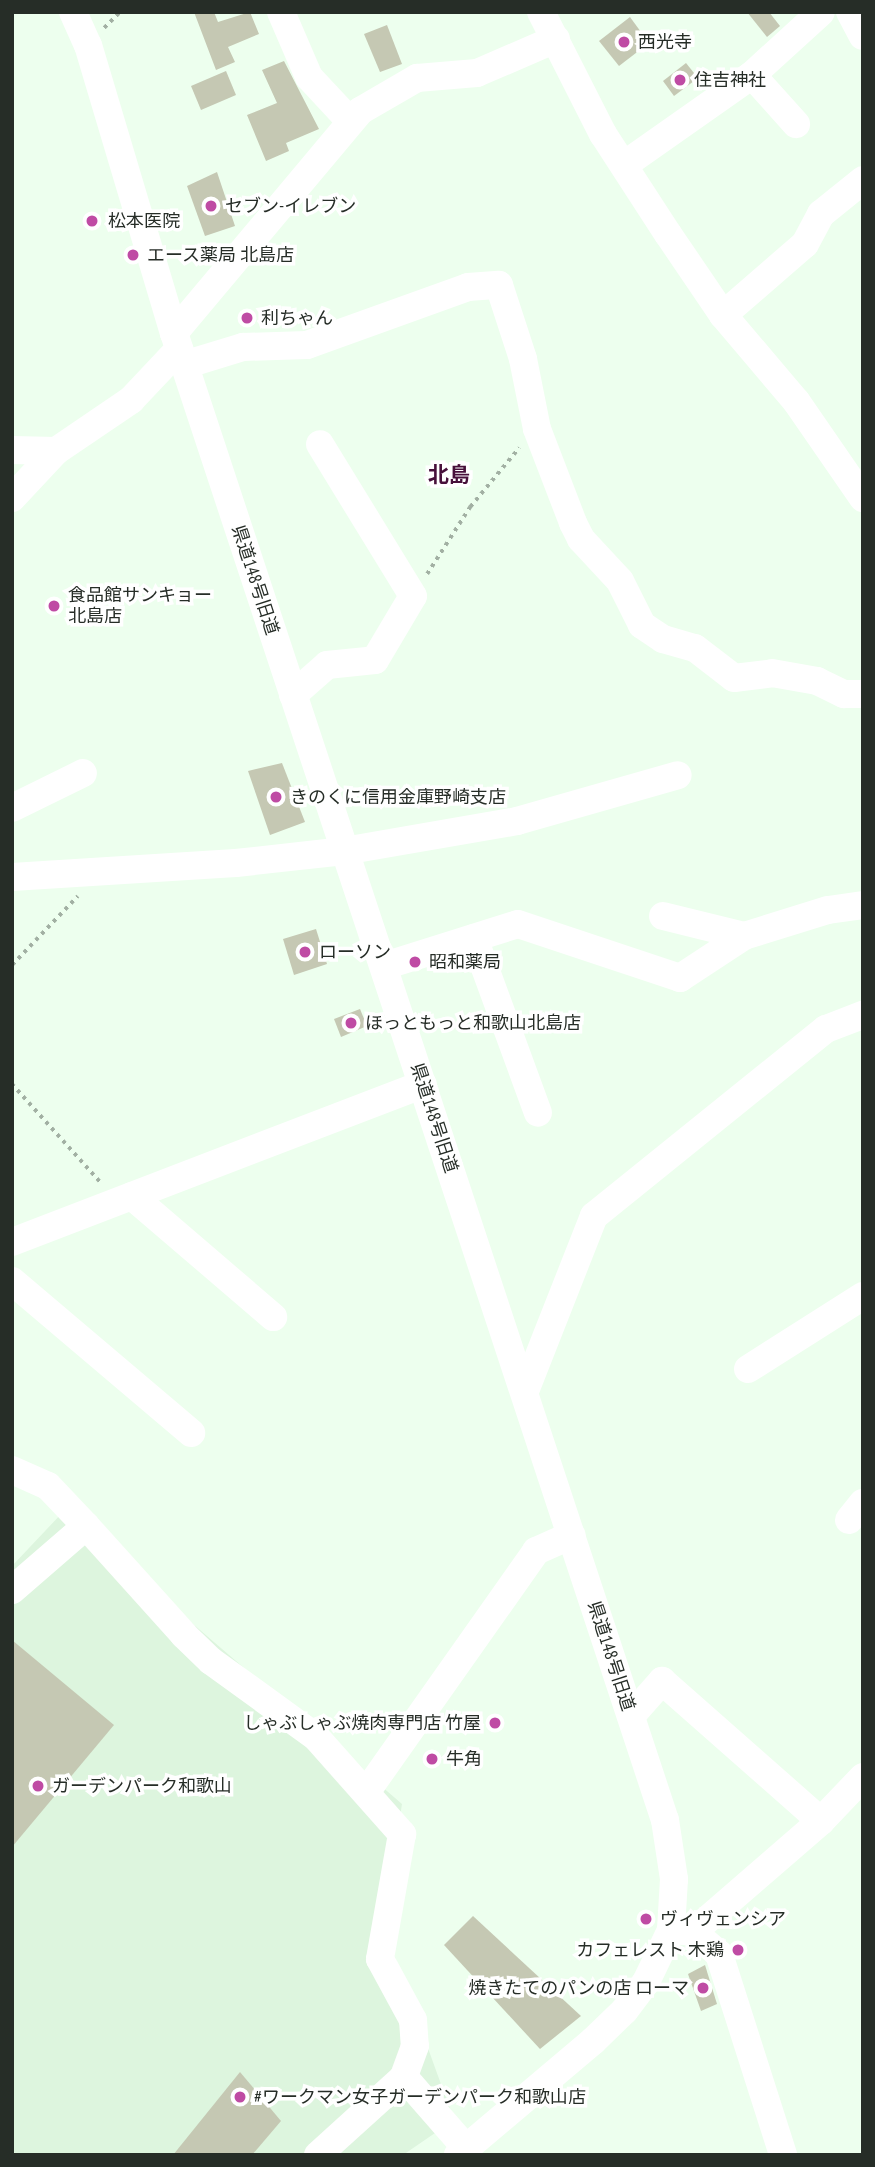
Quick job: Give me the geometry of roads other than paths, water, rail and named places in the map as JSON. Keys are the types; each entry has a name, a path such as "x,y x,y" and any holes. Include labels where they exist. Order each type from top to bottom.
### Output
{"street":[{"name":"県道148号旧道","path":"73,12 88,45 179,349 665,1820 682,1931 624,2011 462,2151"},
{"path":"281,12 309,77 350,121"},
{"path":"541,12 624,165 723,315 796,401 863,498"},
{"path":"624,165 752,75 821,12"},
{"path":"850,12 863,36"},
{"path":"12,498 56,451 131,400 179,349 350,121 375,100 417,78 477,73 555,39"},
{"path":"752,75 796,124"},
{"path":"723,315 805,244 821,214 863,180"},
{"path":"179,349 307,345 468,287 499,285 523,359 537,429 582,539 620,581 642,625 663,639 695,648 734,678 772,673 817,681 844,694 863,694"},
{"path":"293,695 327,665 375,660 413,596 320,444"},
{"path":"12,450 56,451"},
{"path":"12,808 83,772"},
{"path":"12,877 344,851 517,821 678,775"},
{"path":"384,966 517,924 680,978 744,936 828,910 863,906 863,891"},
{"path":"663,916 744,936"},
{"path":"474,938 538,1113"},
{"path":"525,1391 594,1216 826,1029 863,1015"},
{"path":"12,1242 423,1084"},
{"path":"125,1199 273,1317"},
{"path":"12,1281 191,1433"},
{"path":"748,1369 863,1296"},
{"path":"12,1470 48,1486 184,1635 211,1661 316,1737 367,1791 402,1834 380,1959 413,2020 415,2046 404,2077 318,2155"},
{"path":"12,1590 86,1526"},
{"path":"367,1791 536,1551 572,1535"},
{"path":"631,1716 662,1681 821,1821"},
{"path":"783,2155 719,1954 682,1931 821,1821 863,1777"},
{"path":"404,2077 462,2151"}],"place":[{"name":"西光寺","path":"624,42"},
{"name":"住吉神社","path":"680,80"},
{"name":"セブン-イレブン","path":"211,206"},
{"name":"松本医院","path":"92,221"},
{"name":"エース薬局 北島店","path":"133,255"},
{"name":"利ちゃん","path":"247,318"},
{"name":"食品館サンキョー 北島店","path":"54,606"},
{"name":"きのくに信用金庫野崎支店","path":"276,797"},
{"name":"ローソン","path":"305,952"},
{"name":"昭和薬局","path":"415,962"},
{"name":"ほっともっと和歌山北島店","path":"351,1023"},
{"name":"しゃぶしゃぶ焼肉専門店 竹屋","path":"495,1723"},
{"name":"牛角","path":"432,1759"},
{"name":"ガーデンパーク和歌山","path":"38,1786"},
{"name":"ヴィヴェンシア","path":"646,1919"},
{"name":"カフェレスト 木鶏","path":"738,1950"},
{"name":"焼きたてのパンの店 ローマ","path":"703,1988"},
{"name":"#ワークマン女子ガーデンパーク和歌山店","path":"240,2097"}],"district":[{"name":"北島","path":"449,475"}]}
